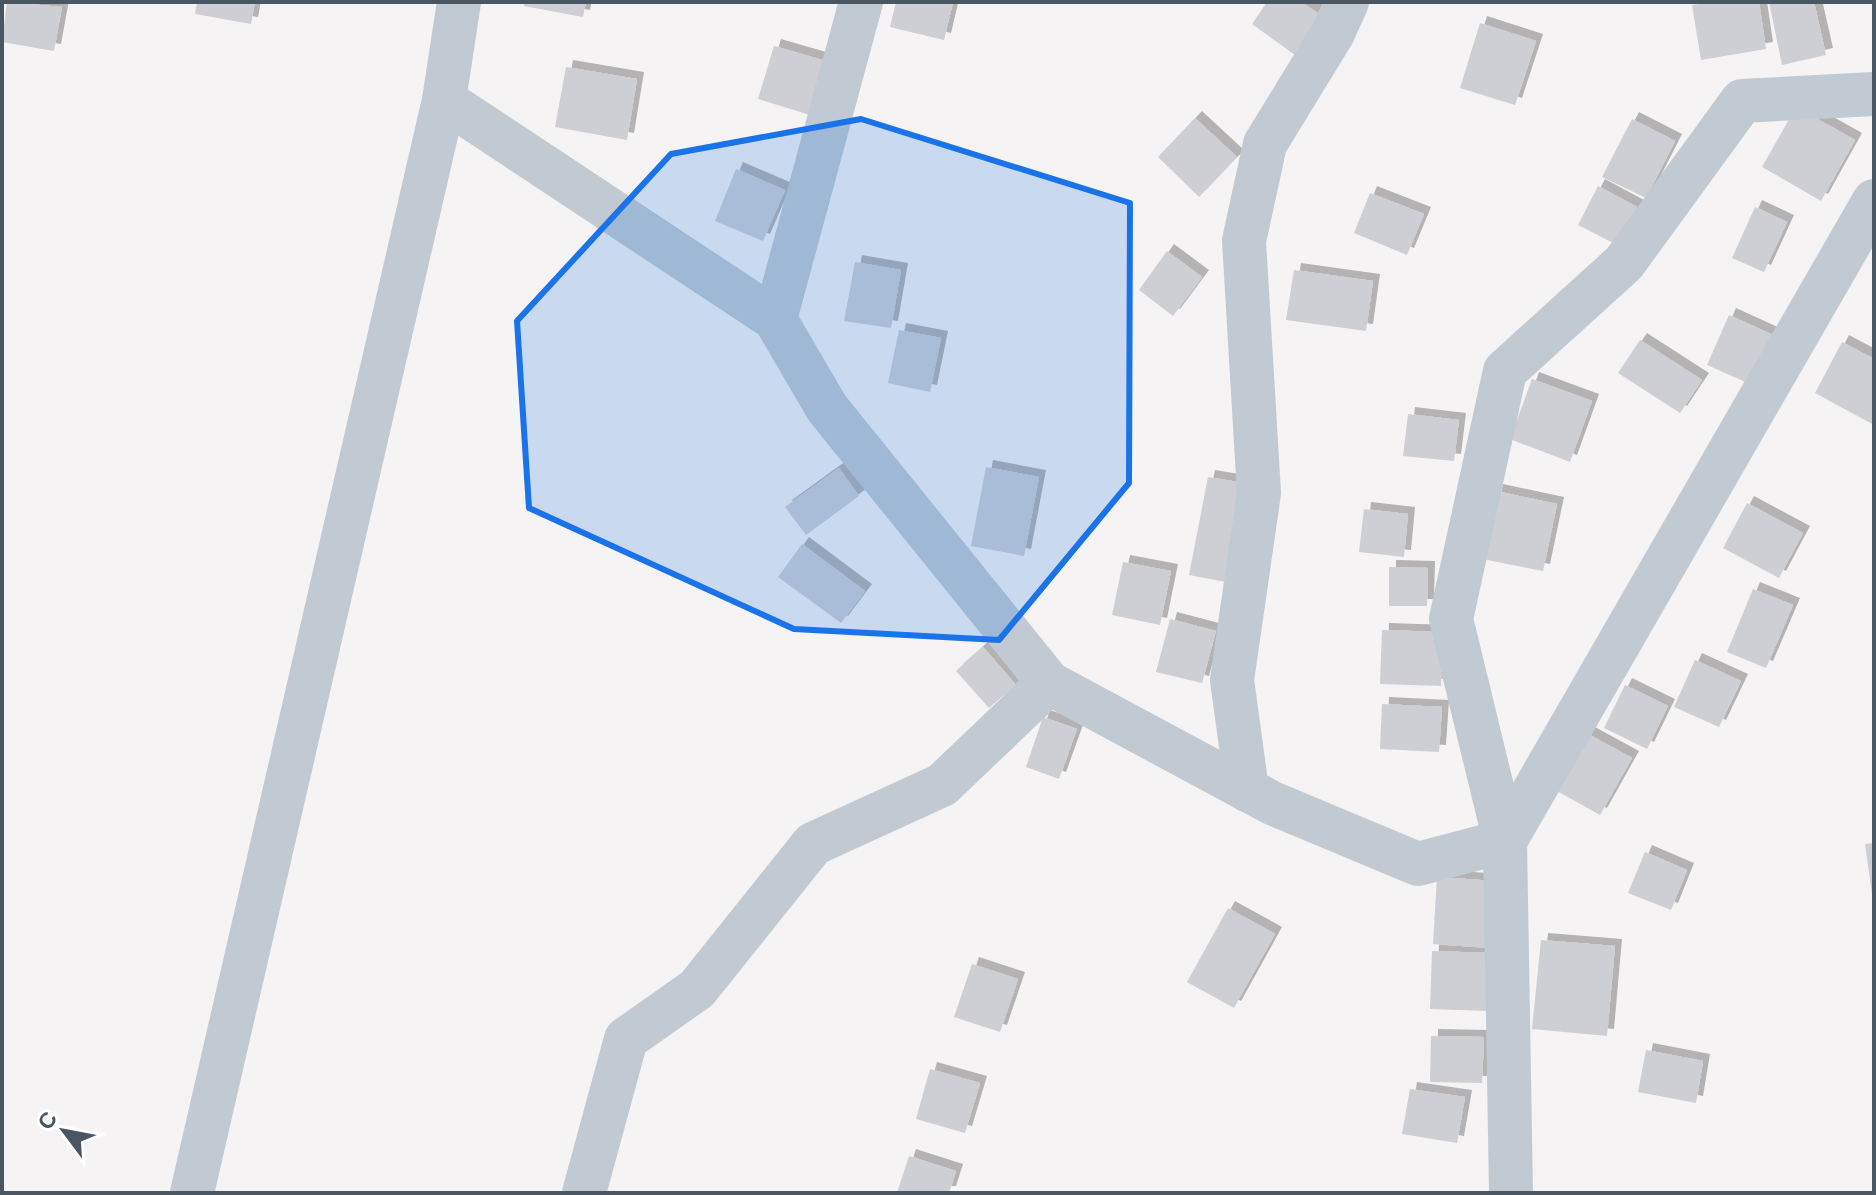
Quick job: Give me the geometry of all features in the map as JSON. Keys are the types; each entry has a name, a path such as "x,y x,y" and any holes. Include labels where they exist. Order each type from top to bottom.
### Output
{"street":[{"path":"192,1193 444,100 459,2"},
{"path":"775,319 861,2"},
{"path":"1247,790 1232,680 1259,493 1244,241 1265,144 1333,33 1347,2"},
{"path":"1511,1193 1505,841 1451,619 1505,371 1624,263 1742,101 1874,94"},
{"path":"444,100 775,319 827,408 1049,683 1247,790 1418,864 1505,841 1874,201"},
{"path":"584,1193 626,1039 697,989 813,844 942,785 1049,683"}],"highlighted area":[{"path":"861,119 1130,203 1129,483 999,640 794,629 529,508 517,321 671,154"}],"building":[{"path":"7,2 62,7 54,51 2,42"},
{"path":"197,2 255,2 251,24 195,14"},
{"path":"525,2 586,2 583,17 524,6"},
{"path":"896,2 953,2 944,40 890,27"},
{"path":"1267,2 1301,2 1322,16 1295,55 1252,24"},
{"path":"1759,2 1766,49 1701,60 1692,5"},
{"path":"1769,2 1814,2 1826,55 1782,65"},
{"path":"1480,23 1536,41 1515,105 1460,88"},
{"path":"774,46 826,61 810,115 758,99"},
{"path":"566,67 637,79 627,140 555,127"},
{"path":"1796,107 1855,140 1821,201 1762,167"},
{"path":"1195,118 1237,157 1199,197 1158,157"},
{"path":"1632,119 1675,141 1646,198 1602,177"},
{"path":"736,169 785,190 763,241 715,221"},
{"path":"1598,186 1637,207 1617,245 1578,225"},
{"path":"1370,193 1424,214 1407,255 1354,233"},
{"path":"1755,207 1787,222 1764,272 1732,258"},
{"path":"1167,251 1202,277 1173,316 1139,290"},
{"path":"855,262 901,270 891,328 844,321"},
{"path":"1294,270 1373,281 1366,331 1286,320"},
{"path":"1729,315 1773,335 1750,384 1707,365"},
{"path":"899,330 941,338 930,392 888,383"},
{"path":"1640,340 1702,380 1680,413 1618,373"},
{"path":"1842,342 1874,359 1874,425 1815,393"},
{"path":"1532,379 1592,401 1570,462 1510,439"},
{"path":"1408,414 1459,420 1454,461 1403,456"},
{"path":"986,467 1039,477 1024,556 971,546"},
{"path":"839,468 859,496 806,535 785,507"},
{"path":"1208,477 1244,483 1226,582 1189,575"},
{"path":"1496,491 1557,504 1543,571 1482,559"},
{"path":"1747,503 1803,533 1779,578 1723,548"},
{"path":"1364,509 1408,514 1404,557 1359,552"},
{"path":"802,544 865,591 841,623 778,577"},
{"path":"1123,562 1171,571 1160,625 1112,615"},
{"path":"1389,567 1428,568 1427,606 1389,606"},
{"path":"1753,589 1793,605 1766,668 1727,652"},
{"path":"1170,619 1216,631 1202,683 1156,672"},
{"path":"1382,630 1442,632 1441,686 1380,684"},
{"path":"983,647 1016,685 989,708 956,671"},
{"path":"1695,660 1741,681 1719,727 1674,707"},
{"path":"1625,685 1668,706 1647,749 1604,728"},
{"path":"1382,704 1442,707 1439,752 1380,749"},
{"path":"1043,717 1077,729 1059,779 1026,767"},
{"path":"1588,734 1632,758 1600,815 1557,791"},
{"path":"1874,843 1874,894 1872,894 1865,844"},
{"path":"1645,852 1687,870 1671,910 1628,893"},
{"path":"1437,877 1495,881 1490,948 1433,944"},
{"path":"1228,908 1275,934 1234,1008 1187,982"},
{"path":"1541,940 1615,946 1607,1036 1532,1029"},
{"path":"1432,951 1489,953 1487,1011 1430,1009"},
{"path":"972,964 1018,979 1000,1032 954,1017"},
{"path":"1431,1036 1484,1037 1482,1083 1430,1082"},
{"path":"1646,1050 1703,1061 1696,1103 1638,1092"},
{"path":"930,1069 980,1083 965,1133 916,1119"},
{"path":"1410,1089 1465,1097 1457,1143 1402,1134"},
{"path":"909,1156 956,1171 949,1193 897,1193"}]}
